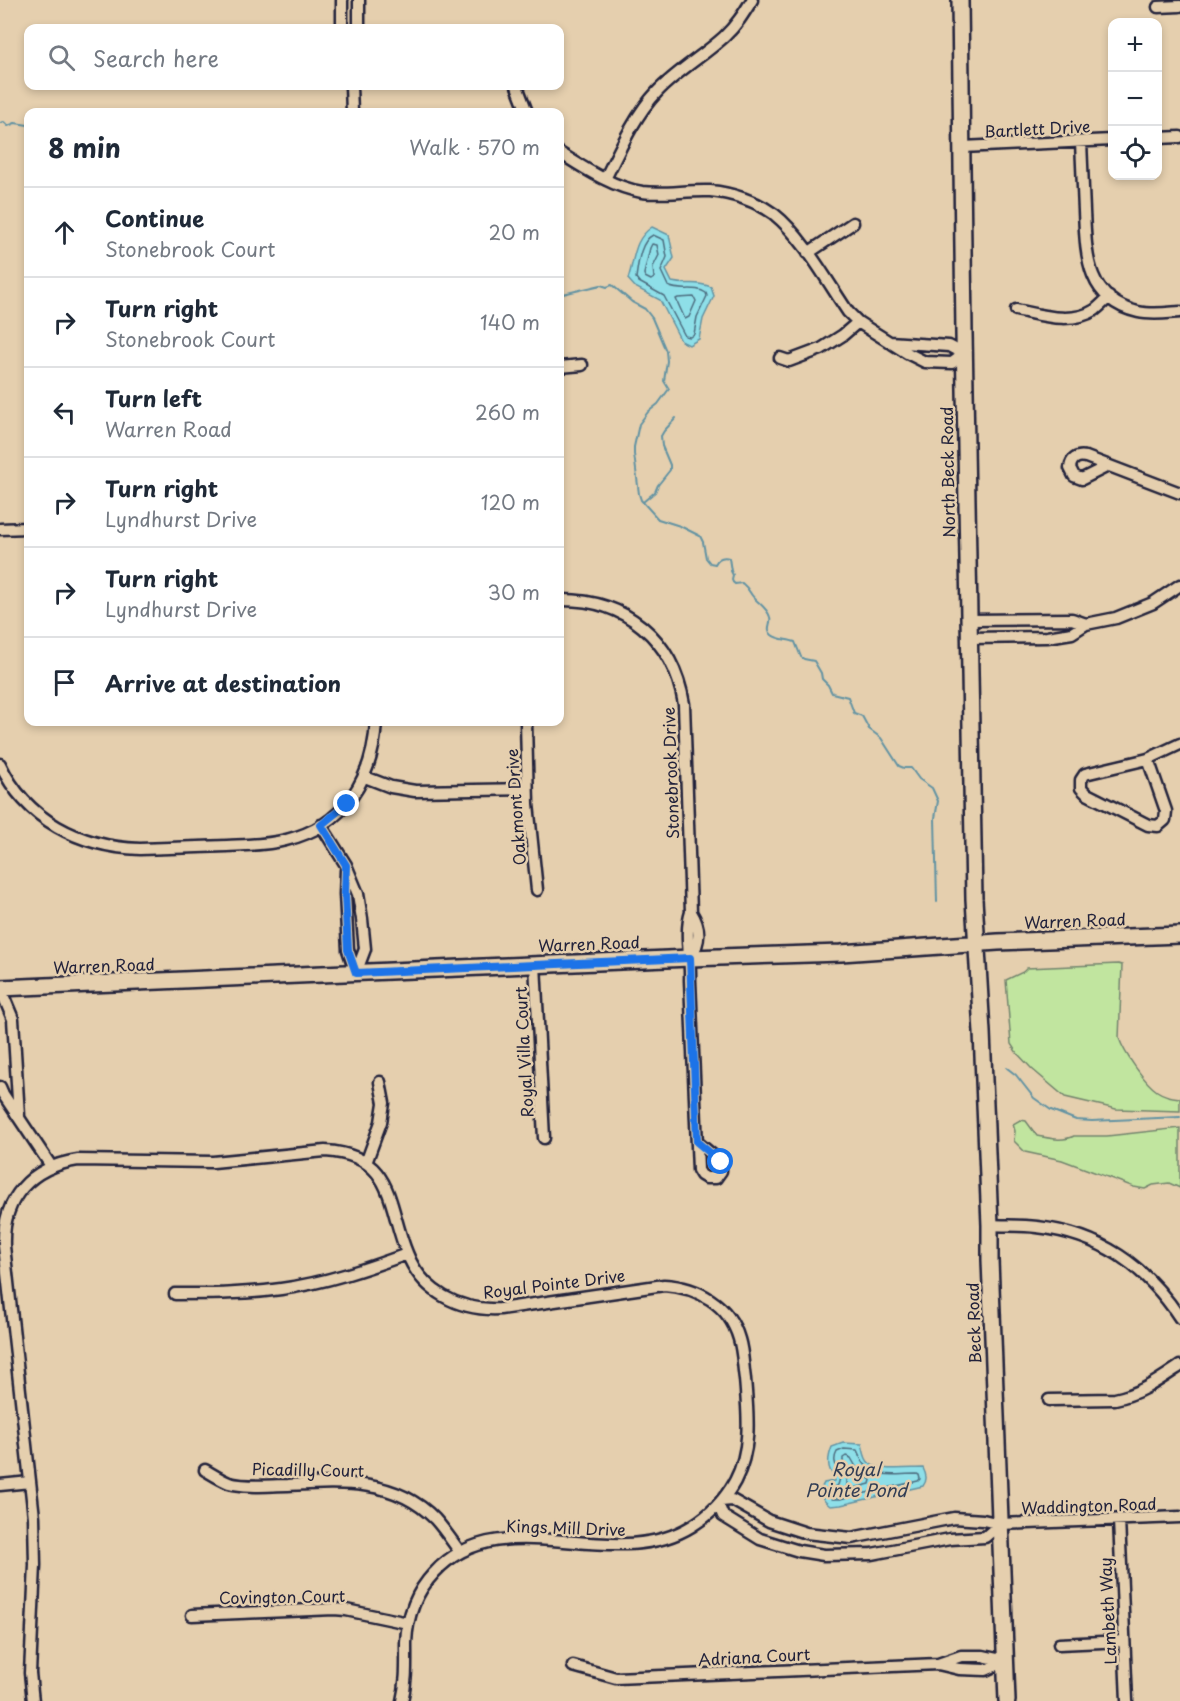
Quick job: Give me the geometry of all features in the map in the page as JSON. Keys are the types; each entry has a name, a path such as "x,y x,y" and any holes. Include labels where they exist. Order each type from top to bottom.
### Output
{"main road":[{"name":"North Beck Road","path":"960,0 969,638 977,944"},
{"name":"Warren Road","path":"0,988 841,953 1180,935"},
{"name":"Beck Road","path":"977,944 990,1225 1007,1701"}],"street":[{"path":"342,0 342,24"},
{"path":"359,0 359,24"},
{"path":"605,179 631,130 652,97 725,36 752,0"},
{"path":"1158,7 1180,6"},
{"path":"351,90 352,108"},
{"path":"519,90 525,108"},
{"path":"1162,138 1180,137"},
{"name":"Bartlett Drive","path":"963,147 1108,140"},
{"path":"1081,142 1087,257 1095,280 1109,297 1127,308 1148,313 1180,312"},
{"path":"564,155 605,179 643,192 711,191 741,197 757,204 772,213 797,237 848,312 858,322 889,342 925,362 952,363 964,354 949,346 889,342"},
{"path":"808,253 853,223"},
{"path":"1016,310 1070,318 1094,310 1109,297"},
{"path":"780,357 789,360 821,349 858,322"},
{"path":"564,367 582,365"},
{"path":"1108,466 1180,494"},
{"path":"0,529 24,528"},
{"path":"969,638 1072,633 1086,624 1132,612 1152,603 1180,585"},
{"name":"Stonebrook Drive","path":"564,600 597,603 629,617 643,627 657,641 674,667 682,690 691,912 688,923 688,946 697,1142"},
{"path":"969,620 1072,619 1086,624"},
{"path":"0,764 18,794 44,818 71,835 104,846 140,849 274,843 298,837 321,825 347,804 364,777 371,759 376,726"},
{"name":"Oakmont Drive","path":"526,726 527,789 537,890"},
{"path":"1148,759 1166,812 1165,820 1158,826 1148,825 1087,794 1081,788 1082,777 1088,773 1148,759 1180,744"},
{"path":"364,777 391,787 415,791 527,789"},
{"path":"321,825 346,865 358,894 364,949 356,973"},
{"path":"346,865 348,950 356,973"},
{"name":"Royal Villa Court","path":"535,964 544,1138"},
{"path":"0,988 13,1019 18,1116"},
{"path":"366,1163 381,1122 384,1103 380,1082"},
{"path":"0,1087 51,1166 33,1177 19,1192 8,1211 3,1232 36,1550 30,1673 33,1701"},
{"name":"Royal Pointe Drive","path":"51,1166 78,1160 213,1162 325,1151 346,1154 366,1163 378,1174 388,1190 407,1254 419,1275 434,1290 452,1301 476,1308 500,1309 663,1285 691,1289 713,1301 729,1318 739,1338 749,1418 748,1436 745,1457 732,1487 721,1501"},
{"path":"990,1225 1035,1226 1054,1229 1102,1245 1127,1260 1147,1277 1168,1299 1180,1318"},
{"path":"175,1294 233,1294 283,1289 352,1274 407,1254"},
{"path":"1049,1400 1123,1397 1145,1389 1180,1366"},
{"name":"Picadilly Court","path":"205,1470 228,1482 257,1486 341,1483 371,1485 385,1489 407,1498 427,1512 442,1527 460,1552"},
{"path":"0,1485 30,1482"},
{"path":"732,1487 735,1501"},
{"path":"723,1516 719,1506 721,1501 728,1499 735,1501"},
{"name":"Kings Mill Drive","path":"402,1701 406,1675 408,1623 414,1603 425,1583 440,1566 460,1552 482,1543 505,1539 623,1545 648,1544 684,1532 709,1514 721,1501"},
{"name":"Waddington Road","path":"735,1501 769,1521 806,1533 851,1538 954,1518 1000,1524 1180,1517"},
{"path":"709,1514 723,1516"},
{"name":"Waddington Road","path":"723,1516 760,1539 799,1551 824,1555 891,1552 938,1541 985,1537 1000,1524"},
{"name":"Lambeth Way","path":"1119,1520 1127,1701"},
{"path":"760,1539 769,1521"},
{"path":"933,1521 938,1541"},
{"name":"Covington Court","path":"192,1615 334,1609 408,1623"},
{"path":"1059,1644 1124,1641"},
{"name":"Adriana Court","path":"573,1666 616,1678 938,1664 959,1669 986,1670 1006,1661"}],"green space":[{"path":"1122,965 1119,1038 1135,1067 1152,1087 1162,1094 1180,1098 1180,1111 1116,1109 1065,1097 1032,1069 1011,1044 1006,980 1027,968"},
{"path":"1020,1120 1026,1121 1037,1136 1056,1139 1180,1128 1180,1188 1169,1183 1153,1185 1145,1189 1134,1187 1062,1160 1025,1152 1014,1141 1013,1124"}],"water":[{"path":"652,227 669,235 674,258 666,270 672,282 696,283 711,287 714,296 703,319 699,339 689,345 681,341 660,300 635,287 628,279 638,244"},
{"name":"Royal Pointe Pond","path":"843,1443 862,1444 869,1463 880,1468 923,1468 926,1482 923,1486 830,1506 823,1498 821,1490 824,1483 834,1481 835,1476 830,1470 829,1463 832,1447"}],"waterway":[{"path":"0,123 4,122 8,126 15,123 24,124"},
{"path":"564,294 601,285 607,287 612,285 632,302 645,309 652,318 666,351 664,381 669,389 639,424 634,454 641,500 658,519 700,536 706,558 710,563 715,564 722,557 729,558 733,582 742,583 769,613 770,633 777,638 795,642 801,657 814,661 822,679 832,693 848,697 854,713 862,716 869,729 881,738 899,766 911,768 919,779 932,788 938,801 935,818 937,902"},
{"path":"643,502 655,492 670,470 661,436 676,418"},
{"path":"1007,1068 1016,1075 1034,1098 1051,1110 1076,1120 1180,1117"}],"route":[{"path":"347,804 321,825 346,865 348,950 356,973 690,958 697,1142 721,1162"}]}
